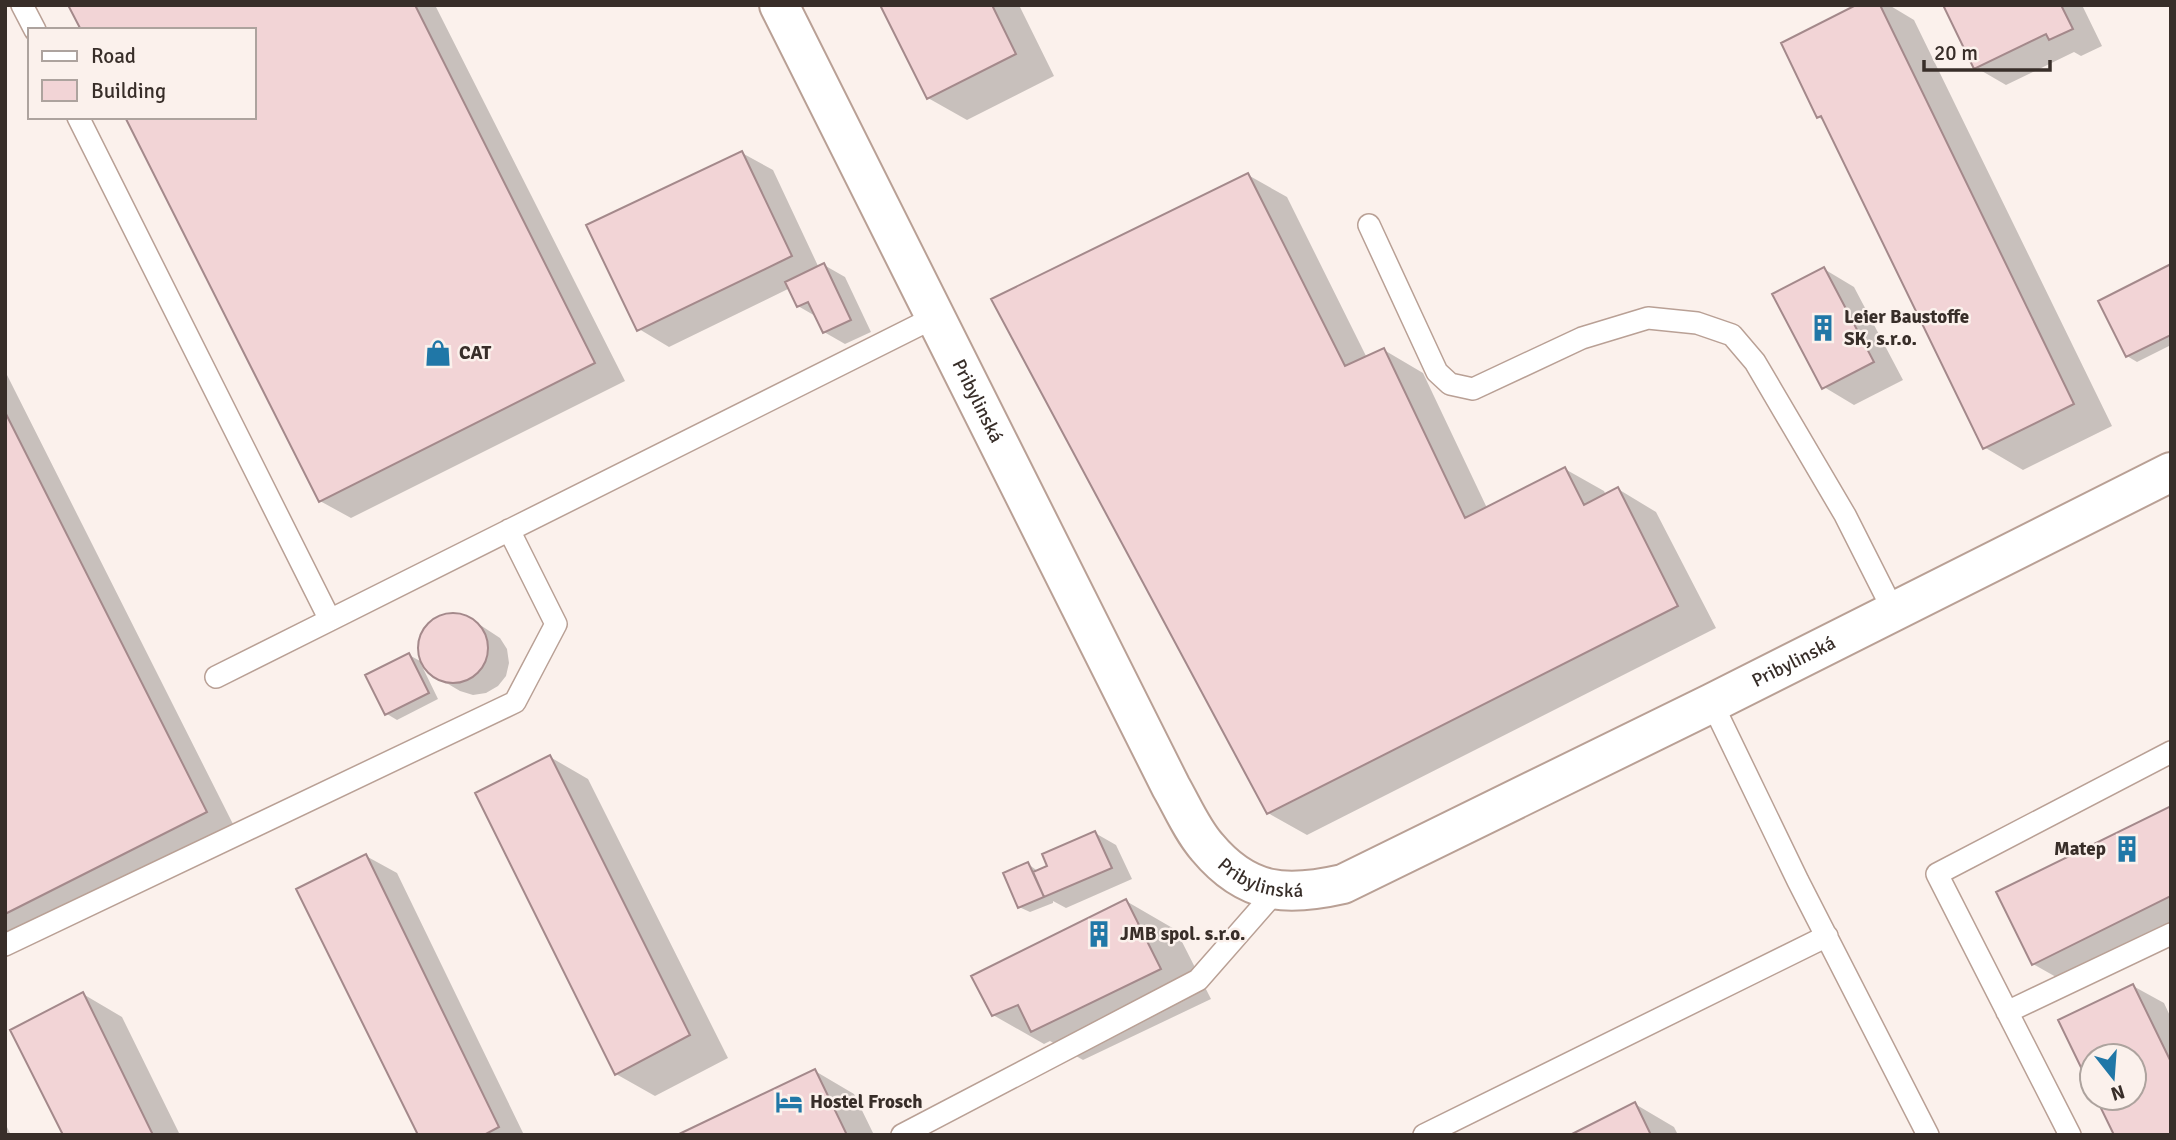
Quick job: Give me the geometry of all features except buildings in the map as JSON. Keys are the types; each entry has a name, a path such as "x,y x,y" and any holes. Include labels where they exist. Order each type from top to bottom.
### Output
{"street":[{"name":"Pribylinská","path":"779,5 1171,787 1206,846 1233,872 1259,887 1276,891 1314,891 1343,884 1712,703 2171,472"}],"lane":[{"path":"22,5 34,28"},
{"path":"79,119 330,620"},
{"path":"1369,225 1437,372 1450,384 1473,388 1582,338 1648,318 1697,323 1732,335 1755,362 1845,515 1893,610"},
{"path":"216,677 935,317"},
{"path":"5,945 515,702 556,624 509,530"},
{"path":"1712,703 1798,881 1928,1135"},
{"path":"2070,1135 1937,874 2171,752"},
{"path":"902,1135 1198,980 1276,891"},
{"path":"2007,1012 2171,934"},
{"path":"1424,1135 1827,936"}],"place":[{"name":"Leier Baustoffe SK, s.r.o.","path":"1823,328"},
{"name":"CAT","path":"438,353"},
{"name":"Matep","path":"2127,849"},
{"name":"JMB spol. s.r.o.","path":"1099,934"},
{"name":"Hostel Frosch","path":"789,1102"}]}
